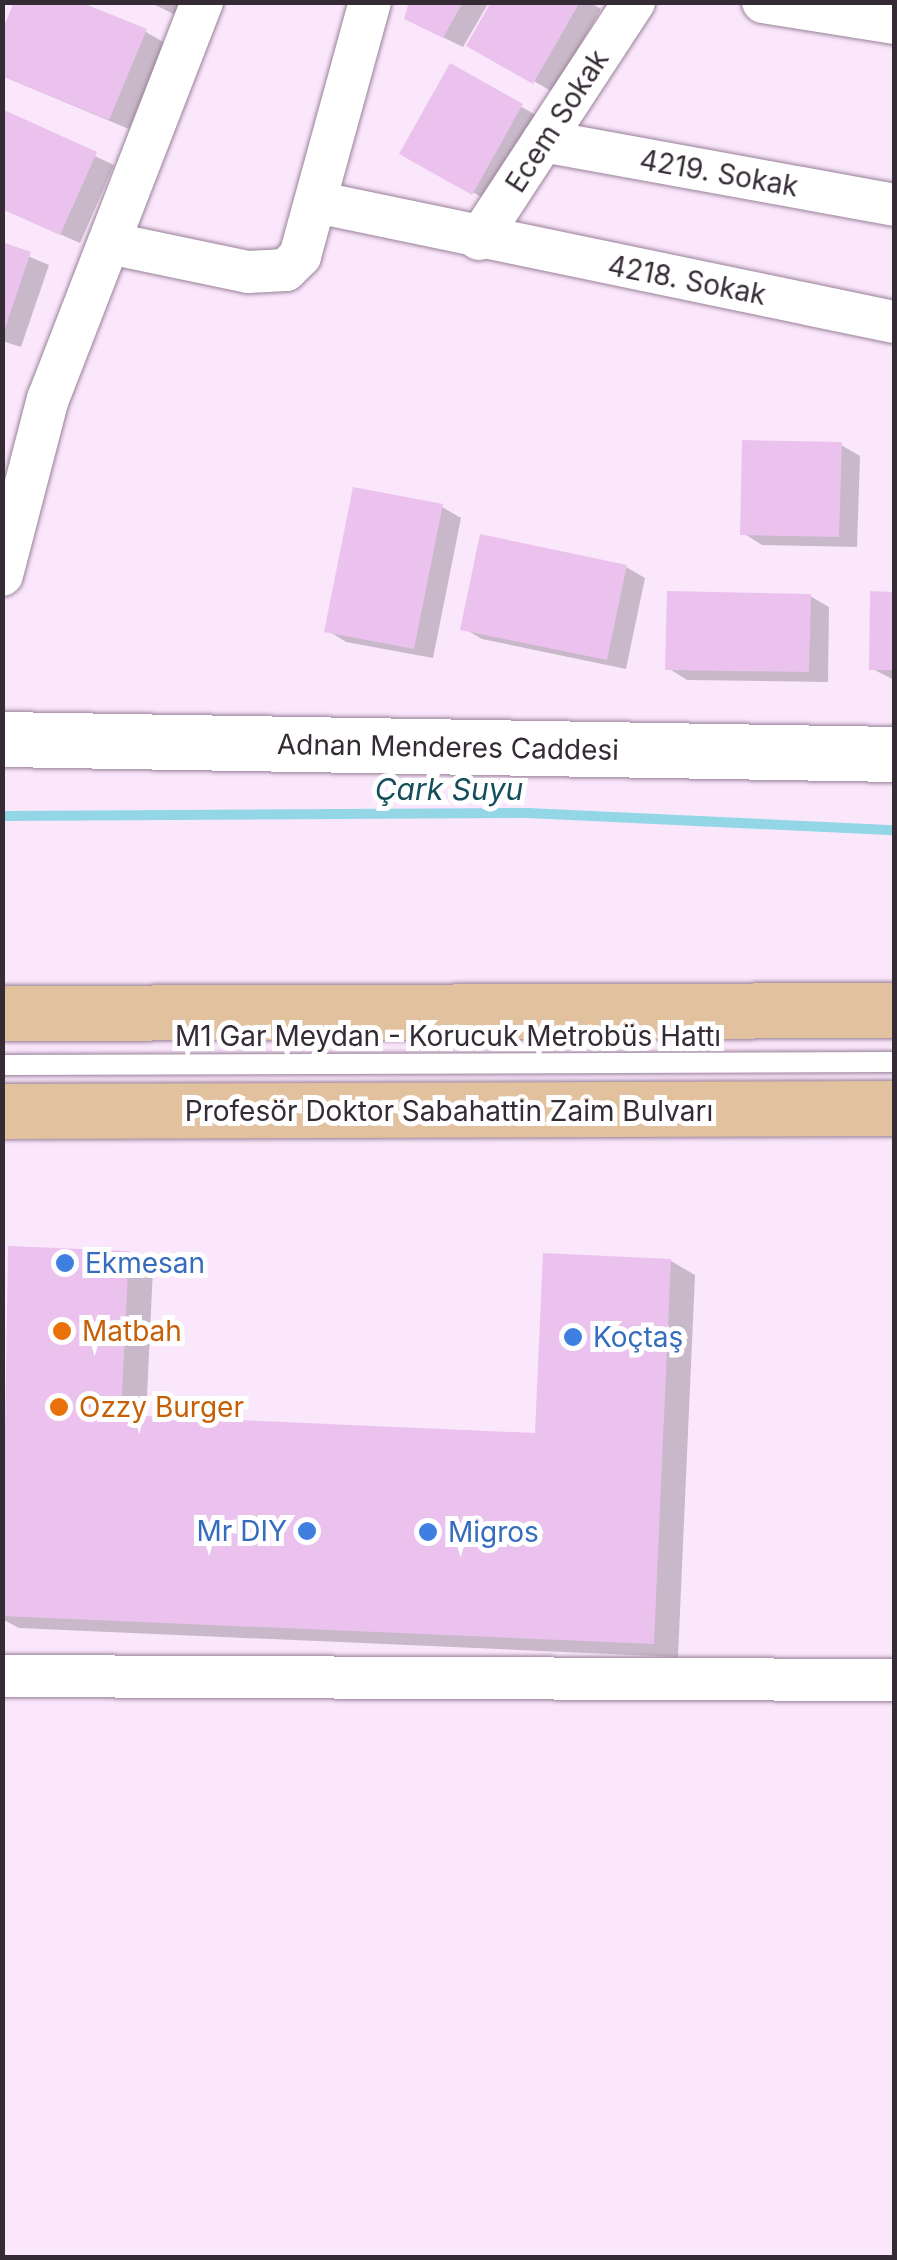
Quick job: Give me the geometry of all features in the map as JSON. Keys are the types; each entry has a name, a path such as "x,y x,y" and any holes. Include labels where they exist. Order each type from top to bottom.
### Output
{"main road":[{"path":"2,1013 894,1010"},
{"name":"Profesör Doktor Sabahattin Zaim Bulvarı","path":"2,1111 894,1108"}],"street":[{"path":"2,574 48,398 202,2"},
{"path":"109,243 248,272 286,270 300,256 370,2"},
{"name":"Ecem Sokak","path":"479,239 634,2"},
{"path":"763,2 894,24"},
{"name":"4219. Sokak","path":"543,141 894,205"},
{"name":"4218. Sokak","path":"316,202 479,239 894,322"},
{"name":"Adnan Menderes Caddesi","path":"2,739 894,754"},
{"path":"2,1676 894,1680"}],"lane":[{"name":"M1 Gar Meydan - Korucuk Metrobüs Hattı","path":"2,1065 894,1062"}],"building":[{"path":"14,2 80,2 147,29 109,120 2,76 2,31"},
{"path":"409,2 463,2 443,38 404,19"},
{"path":"491,2 580,2 533,84 466,46"},
{"path":"450,63 523,104 472,195 399,154"},
{"path":"4,110 97,152 60,235 2,209"},
{"path":"2,242 31,252 3,334 2,334"},
{"path":"742,440 842,442 839,537 740,535"},
{"path":"353,487 443,504 414,649 324,632"},
{"path":"480,534 627,565 607,660 460,630"},
{"path":"667,591 811,594 809,672 665,670"},
{"path":"870,591 894,592 894,670 869,670"},
{"path":"8,1246 129,1251 121,1415 535,1433 543,1253 671,1259 654,1644 2,1616"}],"waterway":[{"name":"Çark Suyu","path":"2,816 528,813 894,830"}],"place":[{"name":"Ekmesan","path":"65,1263"},
{"name":"Matbah","path":"62,1331"},
{"name":"Koçtaş","path":"573,1337"},
{"name":"Ozzy Burger","path":"59,1407"},
{"name":"Mr DIY","path":"307,1531"},
{"name":"Migros","path":"428,1532"}]}
